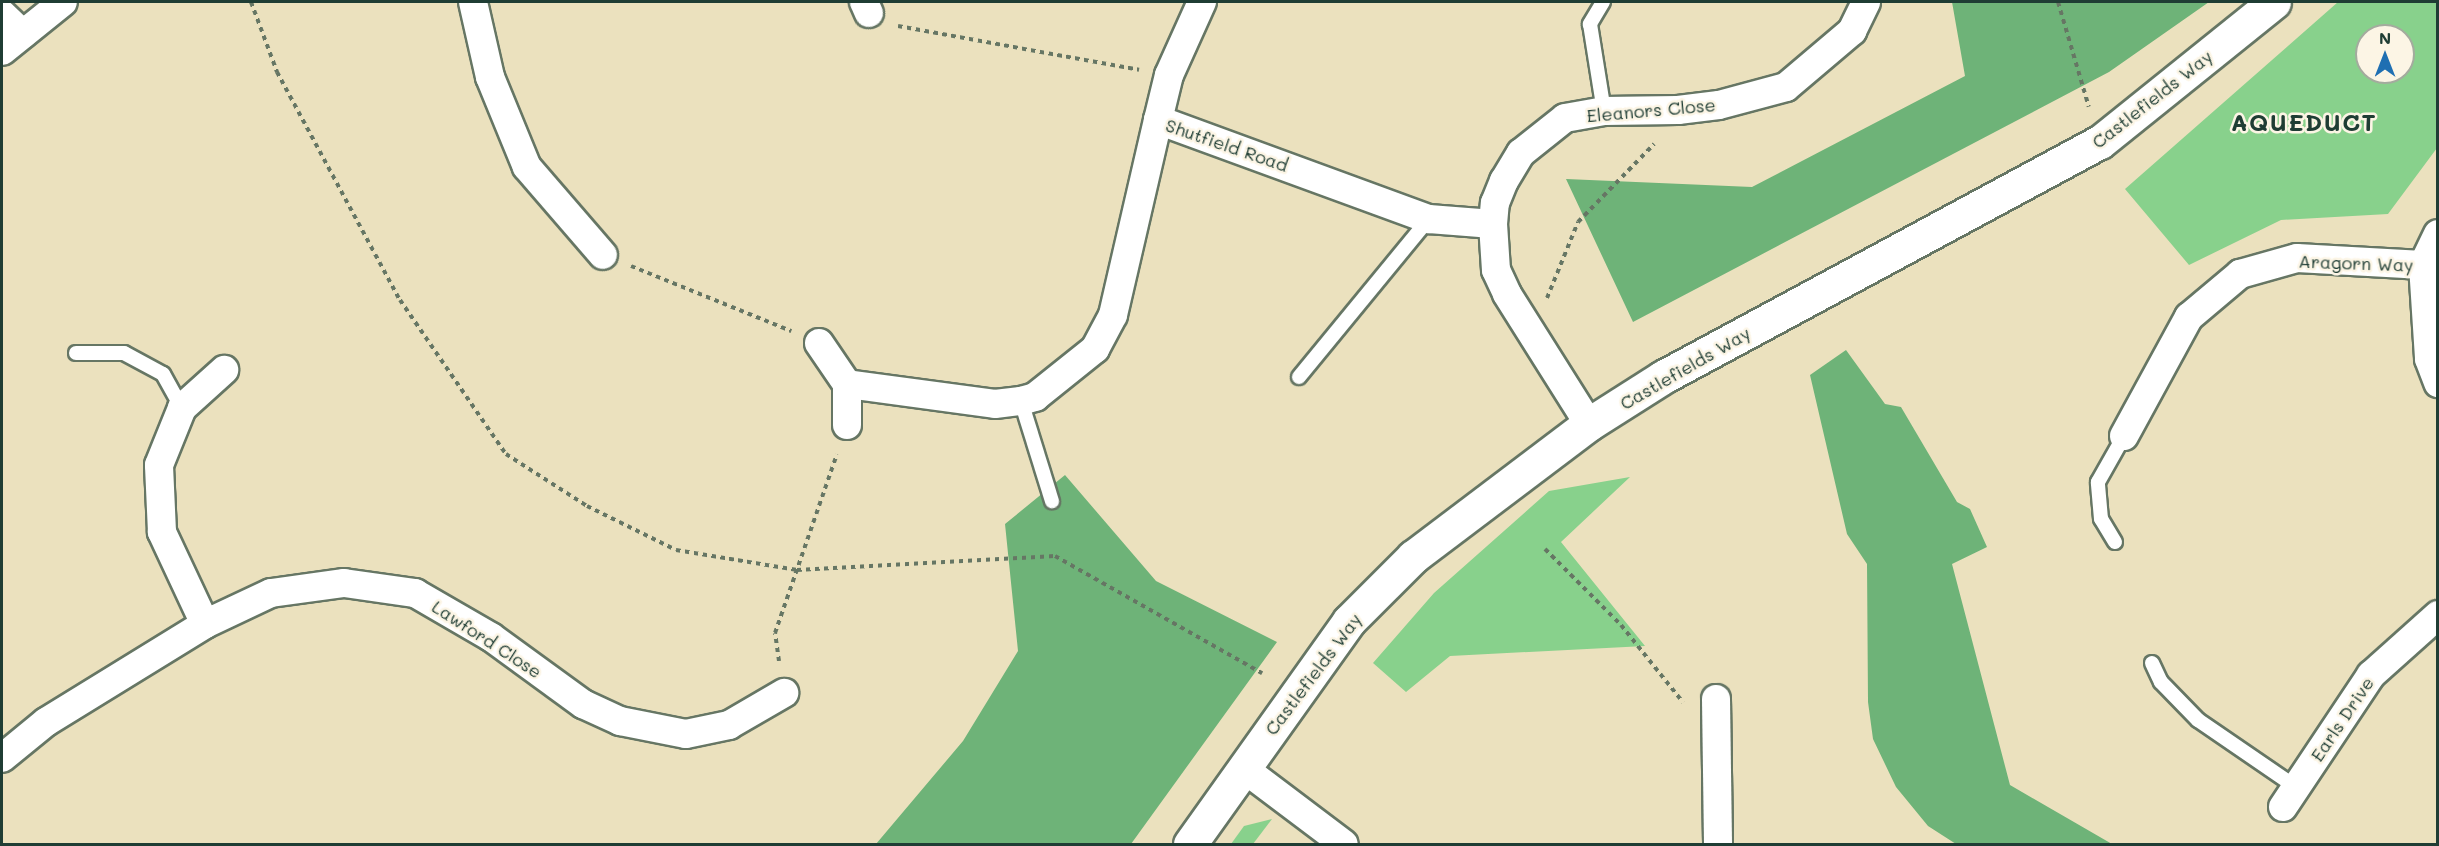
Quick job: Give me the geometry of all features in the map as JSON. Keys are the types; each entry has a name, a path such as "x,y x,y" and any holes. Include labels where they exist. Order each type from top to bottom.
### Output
{"main road":[{"name":"Castlefields Way","path":"1190,844 1349,621 1413,557 1589,424 1663,377 2100,142 2274,2"}],"street":[{"path":"2,14 12,43 63,2"},
{"path":"473,2 490,77 527,167 603,255"},
{"path":"1158,120 1169,75 1202,2"},
{"name":"Eleanors Close","path":"1493,224 1495,203 1504,181 1521,153 1565,118 1604,111 1678,110 1719,105 1786,87 1852,31 1866,2"},
{"name":"Shutfield Road","path":"847,384 995,404 1021,401 1035,397 1095,349 1113,315 1158,120 1430,219 1493,224"},
{"path":"1493,224 1496,270 1507,294 1589,424"},
{"path":"2438,234 2423,265 2429,359 2438,383"},
{"name":"Aragorn Way","path":"2124,436 2189,317 2240,274 2297,258 2423,265"},
{"path":"819,343 847,384 847,425"},
{"path":"205,624 162,532 159,465 182,408 224,370"},
{"name":"Lawford Close","path":"2,758 46,722 205,624 271,592 344,583 415,593 491,636 583,704 620,721 686,734 729,725 784,693"},
{"name":"Earls Drive","path":"2289,797 2370,675 2438,615"},
{"path":"1716,710 1718,844"},
{"path":"1243,768 1344,844"}],"lane":[{"path":"1603,2 1590,24 1604,111"},
{"path":"1299,377 1430,219"},
{"path":"76,353 124,353 163,374 182,408"},
{"path":"1021,401 1052,501"},
{"path":"2115,542 2101,519 2098,482 2124,436"},
{"path":"2152,663 2161,682 2198,720 2289,797"}],"path":[{"path":"251,2 277,72 400,300 506,454 586,506 676,550 796,570 1055,556 1262,673"},
{"path":"2058,2 2100,142"},
{"path":"866,7 908,30 1169,75"},
{"path":"1543,308 1578,222 1675,122 1678,110"},
{"path":"603,255 819,343"},
{"path":"784,693 775,633 847,425"},
{"path":"1545,549 1621,625 1686,705 1716,710"}],"green space":[{"path":"1952,2 2209,2 2109,72 1633,322 1566,179 1752,187 1965,76"},
{"name":"AQUEDUCT","path":"2338,2 2437,2 2437,148 2388,214 2281,220 2189,265 2125,189"},
{"path":"1846,350 1885,404 1901,407 1957,502 1970,509 1987,547 1952,564 2010,785 2112,844 1956,844 1928,826 1896,787 1873,739 1868,702 1867,564 1847,534 1810,375"},
{"path":"1065,475 1156,581 1277,642 1131,844 876,844 963,741 1018,651 1005,524"},
{"path":"1630,477 1561,542 1645,646 1450,656 1406,692 1373,663 1434,593 1549,491"},
{"path":"1272,819 1253,844 1231,844 1244,826"}],"district":[{"name":"AQUEDUCT","path":"2304,122"}]}
